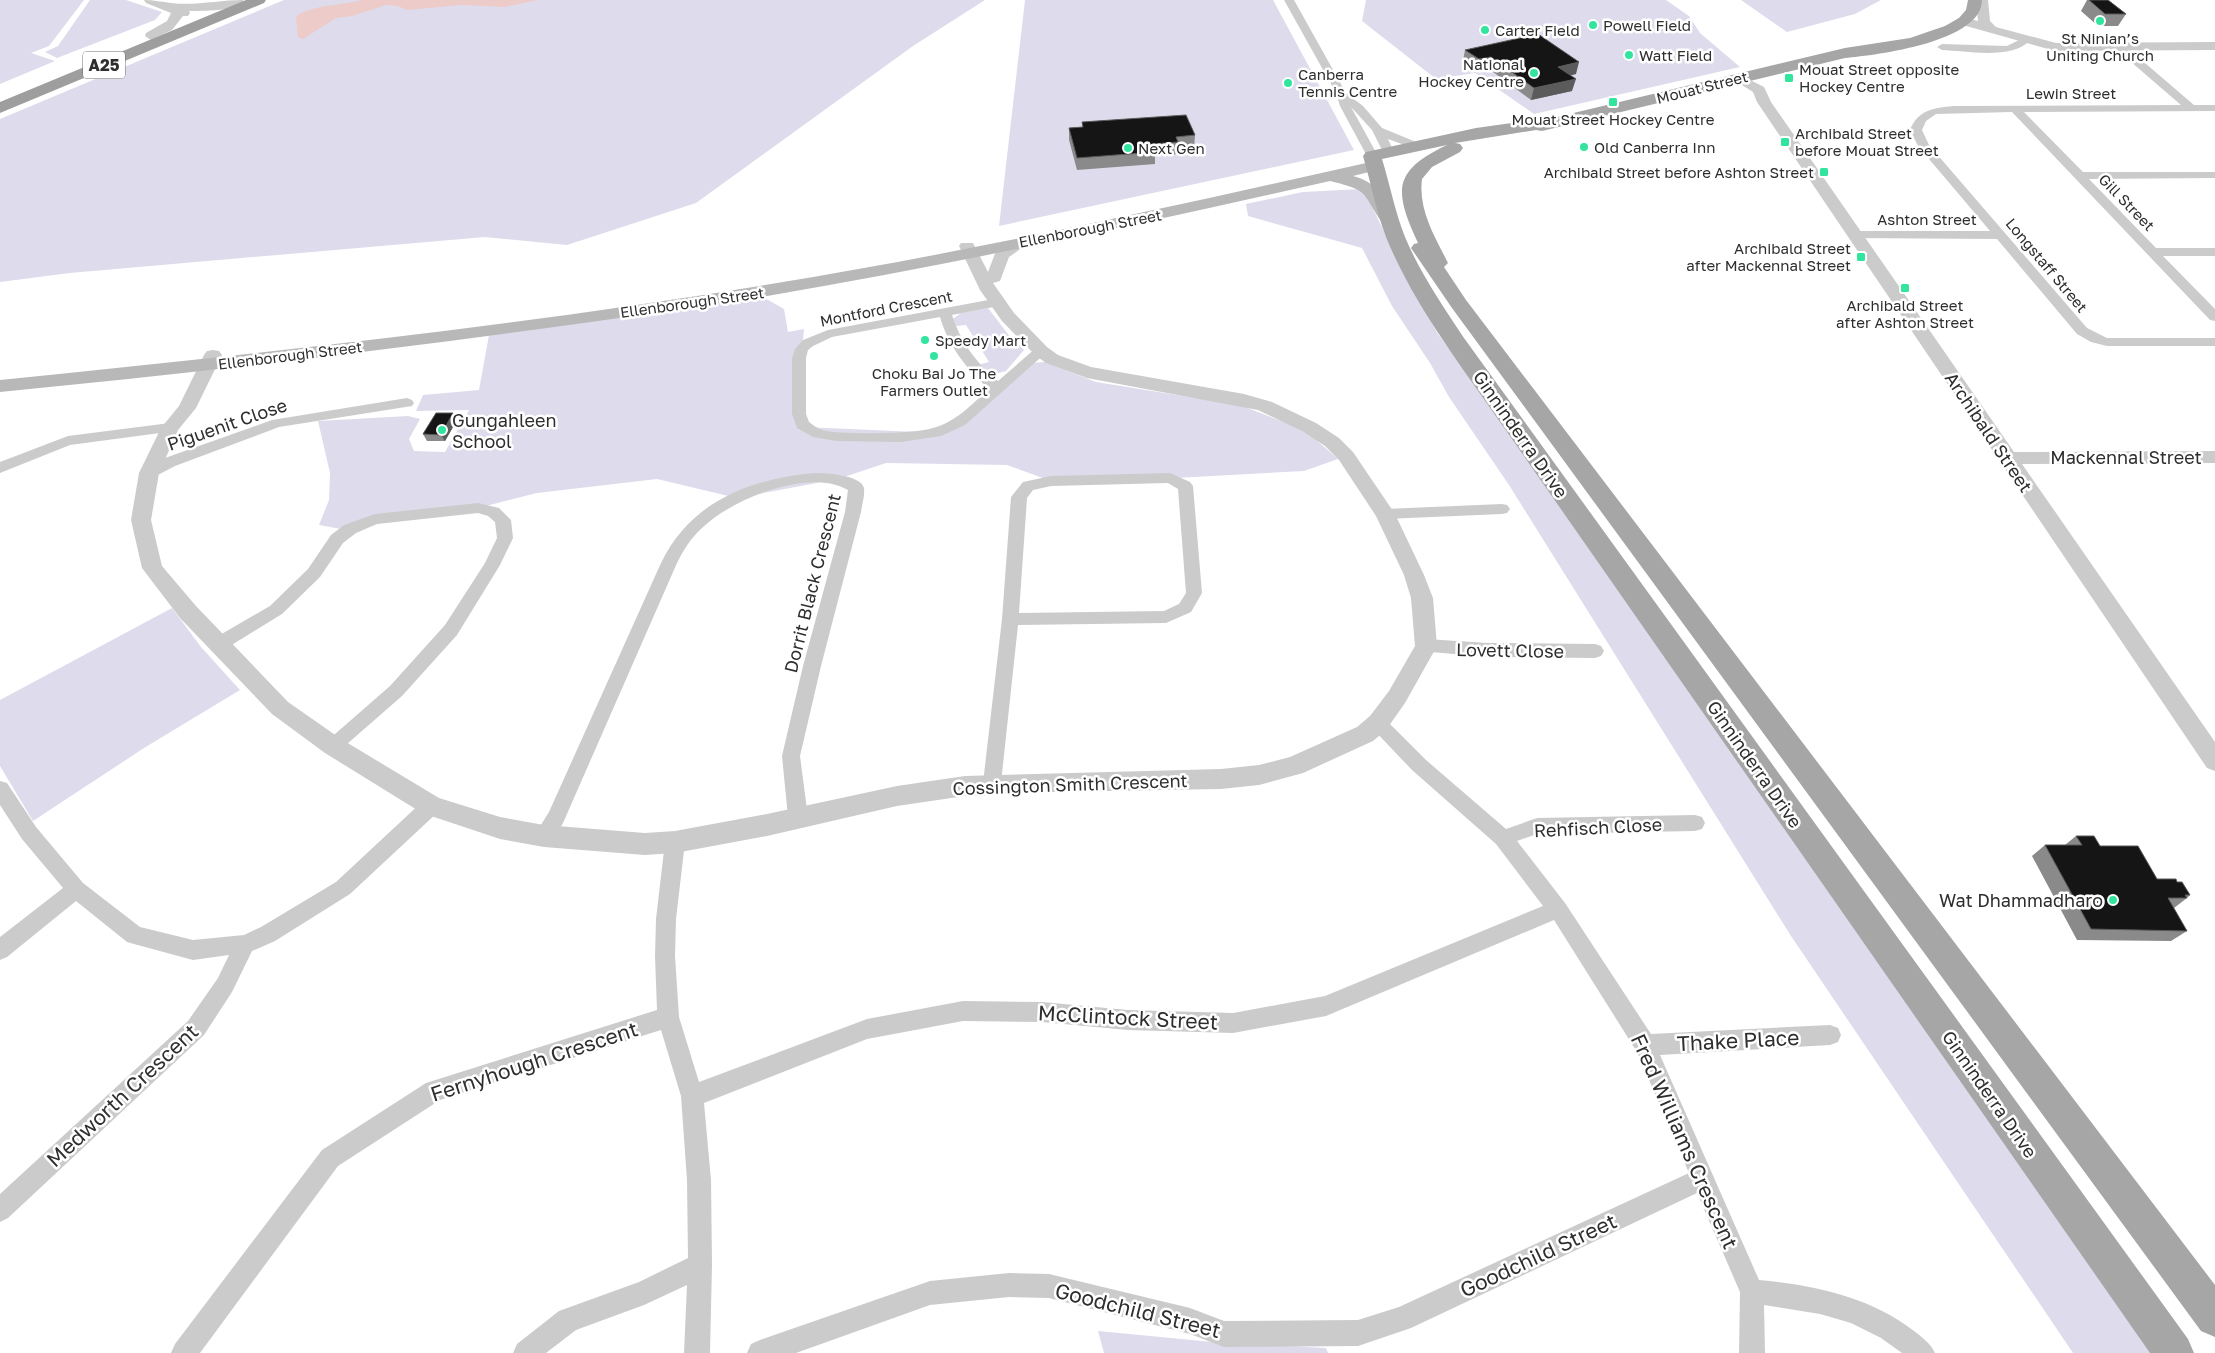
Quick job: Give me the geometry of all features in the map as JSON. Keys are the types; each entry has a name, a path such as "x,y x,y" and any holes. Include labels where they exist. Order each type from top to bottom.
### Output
{"highway":[{"name":"A25","path":"0,99 151,36 259,0"},
{"name":"A25","path":"0,108 206,18 240,1"}],"main road":[{"path":"1951,20 1974,12 1975,0"},
{"name":"Mouat Street","path":"1381,159 1454,148 1845,52 1862,52 1951,20"},
{"name":"Mouat Street","path":"1381,159 1417,146 1476,134 1559,121"},
{"path":"1454,148 1432,159 1418,170 1412,180 1410,192 1433,251 1459,304"},
{"name":"Ellenborough Street","path":"0,376 203,361 453,336 770,290 941,258 973,248 1022,243 1328,177 1381,159"},
{"name":"Ellenborough Street","path":"0,386 456,328 973,248 1381,159"},
{"name":"Ginninderra Drive","path":"1381,159 1390,222 1400,247 1445,326 2174,1353"},
{"name":"Ginninderra Drive","path":"1381,159 1419,244 1429,262 1459,304 2215,1317"},
{"path":"1328,177 1352,180 1368,187 1376,194 1390,222"}],"street":[{"path":"150,0 206,18"},
{"path":"1289,0 1341,93 1346,106 1381,159"},
{"path":"1982,0 1984,22 1994,31"},
{"path":"171,7 206,7 240,1"},
{"path":"151,36 166,28 175,20 177,12 171,7"},
{"path":"1951,20 2054,47 2215,46"},
{"path":"1951,20 1972,31 2019,38"},
{"path":"1942,47 2008,49 2018,46 2019,38"},
{"path":"2120,47 2191,108"},
{"name":"Archibald Street","path":"1735,79 1764,102 2215,761"},
{"path":"1341,93 1379,131 1417,146"},
{"name":"Lewin Street","path":"1927,113 1953,109 2215,108"},
{"name":"Gill Street","path":"2015,109 2215,317"},
{"name":"Longstaff Street","path":"1927,113 1920,119 1916,130 1924,146 2082,331 2096,339 2107,342 2215,342"},
{"path":"1379,131 1381,159"},
{"path":"2079,176 2215,175"},
{"name":"Ashton Street","path":"1855,235 2000,235"},
{"path":"987,278 996,269 1002,254 1022,243"},
{"path":"973,248 1008,317 1040,352 1052,359 1087,372 1145,384 1244,400 1284,414 1332,442 1346,456 1385,514 1414,576 1422,598 1426,646"},
{"path":"2153,252 2215,252"},
{"path":"941,258 958,262 987,278"},
{"name":"Montford Crescent","path":"999,302 828,334 808,343 802,349 799,358 799,414 802,425 818,434 836,436 901,437 936,434 960,422 1040,352"},
{"path":"945,312 950,327 975,369 997,388"},
{"name":"Cossington Smith Crescent","path":"203,361 172,410 170,428 149,473 141,520 152,568 188,612 280,708 333,746 431,806 500,828 544,836 645,844 675,842 767,826 897,796 992,784 1221,779 1258,775 1295,766 1371,729 1397,697 1426,646"},
{"name":"Piguenit Close","path":"149,473 170,462 277,423 407,404"},
{"path":"0,468 68,441 170,428"},
{"name":"Mackennal Street","path":"2007,458 2215,457"},
{"name":"Dorrit Black Crescent","path":"544,836 556,817 682,540 697,522 704,517 724,504 766,485 790,478 838,479 856,488 854,512 812,666 791,756 798,818"},
{"path":"992,784 1010,619 1019,497 1028,486 1051,481 1170,478 1185,486 1194,593 1185,608 1166,617 1010,619"},
{"path":"219,644 276,610 314,573 337,539 350,529 375,519 478,508 493,512 502,520 505,538 492,566 451,630 396,691 333,746"},
{"path":"1385,514 1502,509"},
{"name":"Lovett Close","path":"1426,646 1488,650 1595,650"},
{"name":"Fred Williams Crescent","path":"1371,729 1420,765 1503,838 1558,910 1645,1046 1752,1292 1752,1353"},
{"path":"0,789 28,832 76,889 134,935 193,950 245,944 268,934 342,888 431,806"},
{"name":"Rehfisch Close","path":"1503,838 1537,826 1695,823"},
{"path":"675,842 668,902 665,956 668,1017 692,1096 699,1180 700,1265 697,1353"},
{"path":"0,950 76,889"},
{"name":"McClintock Street","path":"692,1096 868,1029 963,1011 1042,1012 1128,1020 1233,1023 1326,1006 1558,910"},
{"name":"Medworth Crescent","path":"0,1210 196,1028 225,985 245,944"},
{"name":"Fernyhough Crescent","path":"184,1353 330,1158 434,1091 668,1017"},
{"name":"Thake Place","path":"1645,1046 1830,1035"},
{"name":"Goodchild Street","path":"760,1353 930,1293 1009,1285 1049,1286 1190,1321 1224,1334 1358,1333 1402,1319 1703,1178"},
{"path":"526,1353 568,1320 644,1293 700,1265"},
{"path":"1752,1292 1800,1296 1837,1304 1886,1326 1922,1353"}],"shaded area":[{"path":"0,0 84,0 49,46 31,53 55,61 0,84"},
{"path":"90,0 126,0 162,12 155,20 57,58 45,52 58,46"},
{"path":"284,0 985,0 913,46 696,203 567,245 485,237 70,273 0,282 0,119"},
{"path":"362,0 538,0 505,7 461,5 407,10 398,6 386,5 352,16 336,18 303,39 298,37 296,17 299,14 314,8"},
{"path":"1025,0 1273,0 1354,150 999,226"},
{"name":"National Hockey Centre","path":"1366,0 1666,0 1689,16 1700,33 1740,67 1534,114 1475,73 1436,79 1362,21"},
{"path":"1741,0 1881,0 1855,14 1787,32"},
{"path":"1361,189 1368,194 1374,211 1407,279 1438,334 1485,397 2152,1353 2073,1353 1791,936 1509,485 1449,397 1430,363 1392,306 1362,248 1248,216 1246,204 1303,192"},
{"path":"761,296 784,309 788,332 804,329 802,349 802,427 942,433 988,404 1030,363 1045,362 1096,382 1240,405 1294,426 1315,439 1338,459 1304,471 1120,481 1051,481 1007,465 886,463 838,479 737,498 657,479 537,493 478,508 341,529 319,525 329,500 330,473 318,421 408,416 420,419 409,439 414,451 445,452 469,410 416,411 423,395 479,390 489,335"},
{"path":"988,308 1008,334 1024,350 1006,371 991,375 983,370 981,364 989,362 966,325 956,326 953,319 961,313"},
{"path":"172,608 201,647 240,690 144,748 33,821 0,766 0,700"},
{"path":"1098,1331 1223,1343 1326,1348 1328,1353 1104,1353"}],"building":[{"path":"2089,0 2108,0 2126,14 2105,14"},
{"path":"1538,34 1579,62 1558,67 1576,79 1534,88 1491,57 1479,59 1465,50"},
{"path":"1186,115 1195,135 1176,137 1178,142 1153,144 1155,152 1077,158 1069,128 1083,127 1082,122"},
{"path":"436,413 453,413 441,435 423,434"},
{"name":"Wat Dhammadharo","path":"2076,836 2094,836 2100,846 2138,846 2157,879 2176,879 2177,882 2182,882 2190,895 2185,895 2187,898 2168,898 2187,931 2091,929 2045,845 2082,845"}],"place":[{"name":"St Ninian’s Uniting Church","path":"2100,21"},
{"name":"Powell Field","path":"1593,25"},
{"name":"Carter Field","path":"1485,30"},
{"name":"Watt Field","path":"1629,55"},
{"name":"National Hockey Centre","path":"1534,73"},
{"name":"Mouat Street opposite Hockey Centre","path":"1789,78"},
{"name":"Canberra Tennis Centre","path":"1288,83"},
{"name":"Mouat Street Hockey Centre","path":"1613,102"},
{"name":"Archibald Street before Mouat Street","path":"1785,142"},
{"name":"Old Canberra Inn","path":"1584,147"},
{"name":"Next Gen","path":"1128,148"},
{"name":"Archibald Street before Ashton Street","path":"1824,172"},
{"name":"Archibald Street after Mackennal Street","path":"1861,257"},
{"name":"Archibald Street after Ashton Street","path":"1905,288"},
{"name":"Speedy Mart","path":"925,340"},
{"name":"Choku Bai Jo The Farmers Outlet","path":"934,356"},
{"name":"Gungahleen School","path":"442,430"},
{"name":"Wat Dhammadharo","path":"2113,900"}]}
